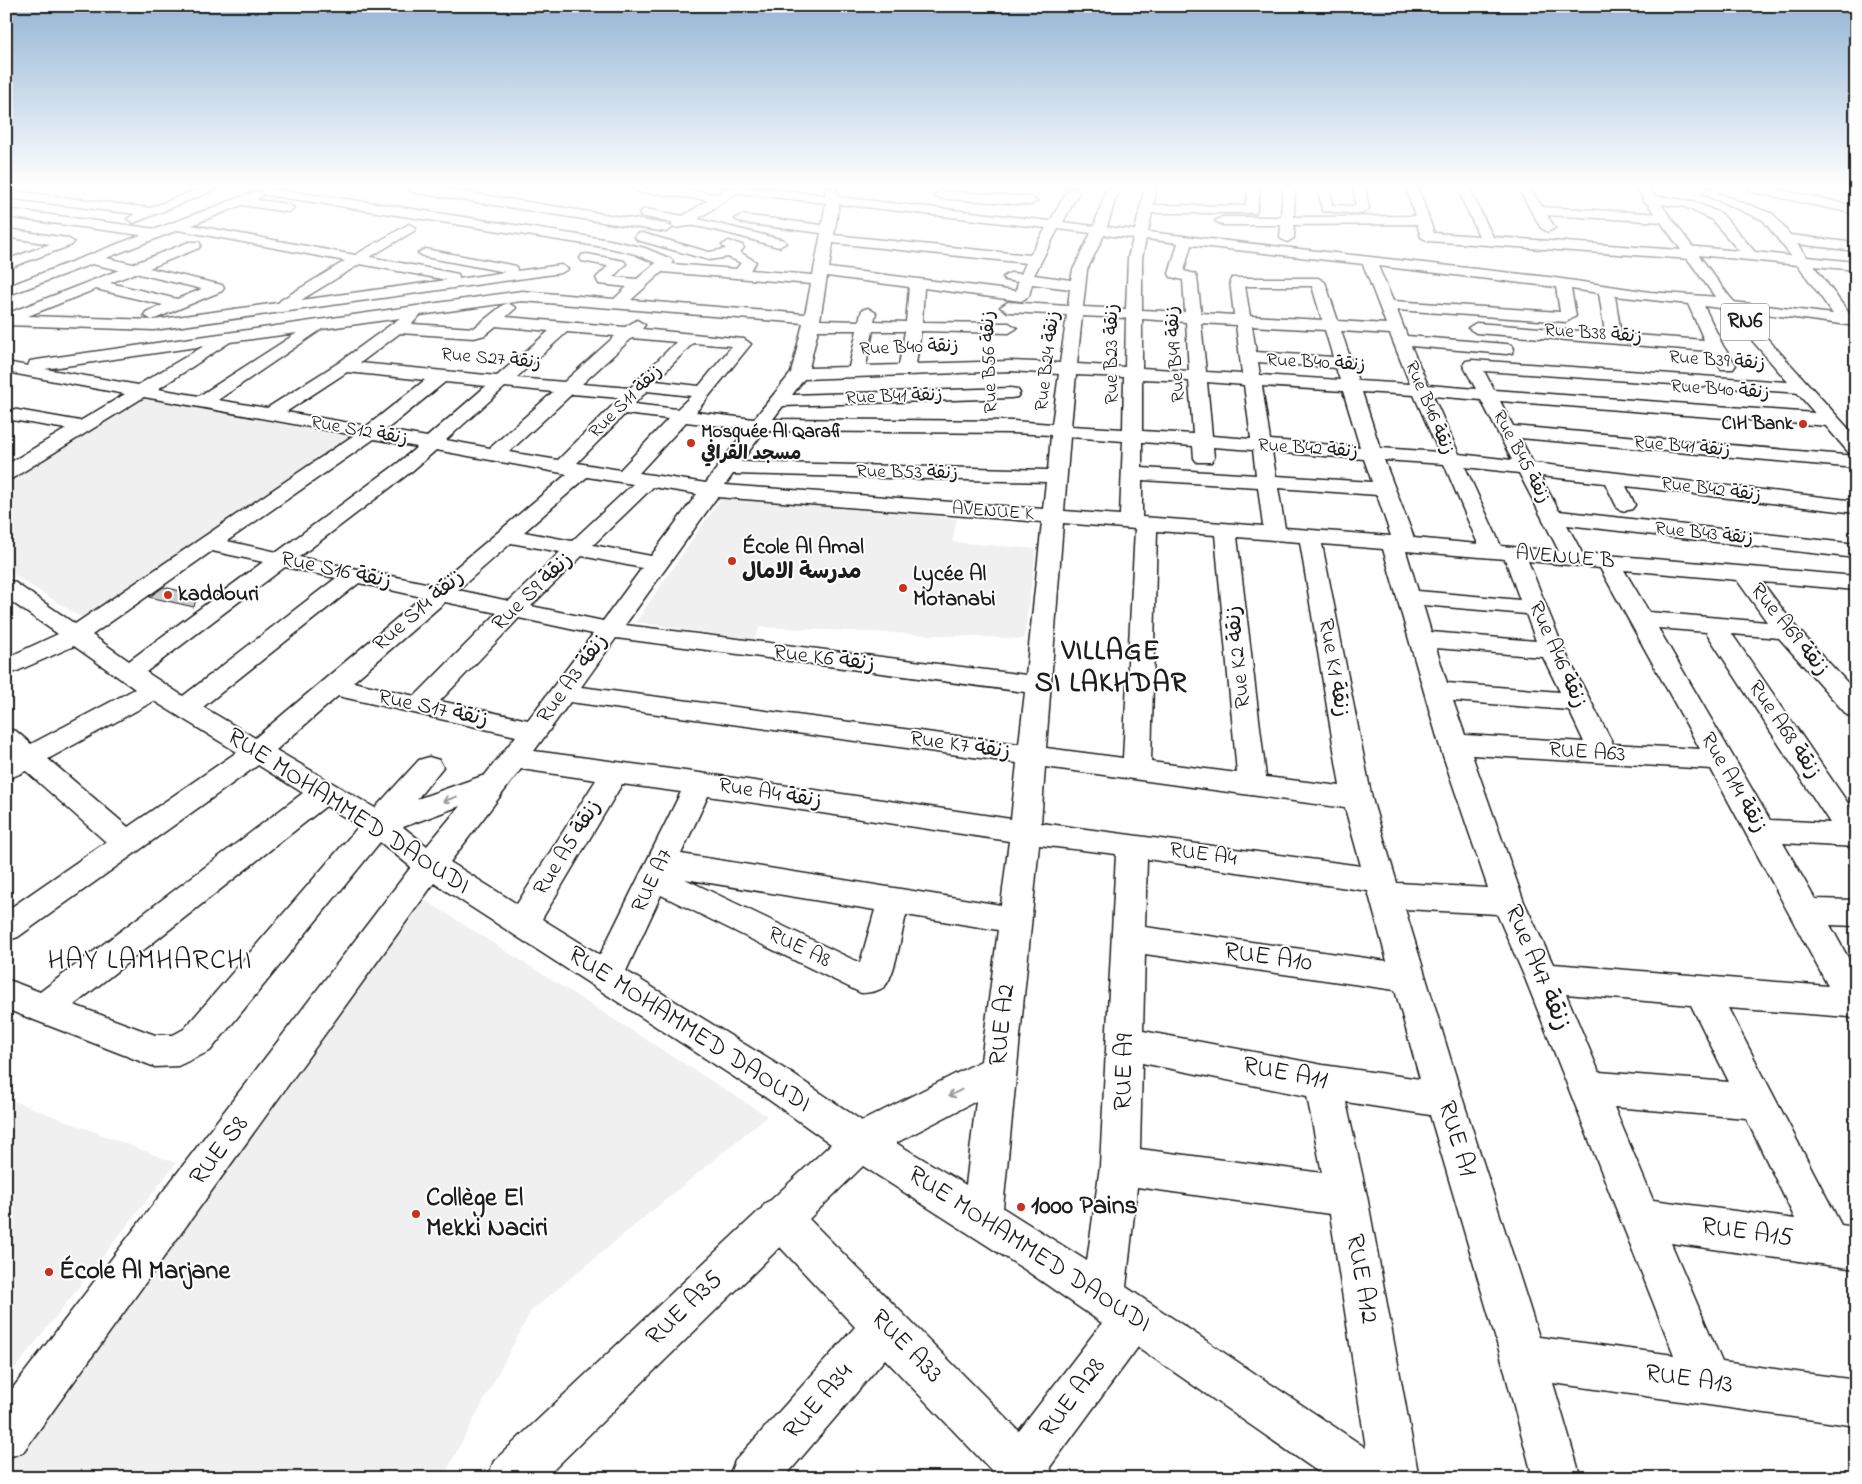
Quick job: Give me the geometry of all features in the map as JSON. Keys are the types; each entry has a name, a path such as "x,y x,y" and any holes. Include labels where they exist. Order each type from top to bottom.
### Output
{"street":[{"path":"6,265 26,257"},
{"path":"6,292 96,257"},
{"path":"6,320 162,257"},
{"path":"353,257 475,281"},
{"path":"452,257 533,273"},
{"path":"398,328 474,333 494,321 522,296 577,257"},
{"path":"585,257 619,265 602,280 641,284"},
{"path":"610,262 616,257"},
{"path":"617,304 666,264 665,261 653,257"},
{"path":"692,270 707,257"},
{"path":"714,285 749,262 740,257"},
{"path":"800,374 812,322 822,257"},
{"path":"949,269 957,257"},
{"path":"1008,257 1035,260"},
{"path":"1012,299 1023,294 1026,279 1036,257"},
{"name":"Rue B24 زنقة","path":"1039,685 1061,431 1080,270 1086,257"},
{"name":"Rue B23 زنقة","path":"1135,257 1132,472 1139,523 1137,770"},
{"name":"Rue B49 زنقة","path":"1180,257 1176,274 1190,277 1195,318 1202,441 1206,477"},
{"path":"1225,262 1226,257"},
{"path":"1277,282 1282,257"},
{"name":"Rue A47 زنقة","path":"1325,257 1323,281 1332,325 1384,489 1410,597 1436,691 1454,744 1508,902 1542,978 1708,1383"},
{"name":"Rue B46 زنقة","path":"1372,257 1378,288 1399,329 1421,390 1451,459 1504,553"},
{"path":"1394,257 1436,269 1514,285 1566,300"},
{"path":"1433,257 1436,269"},
{"path":"1506,257 1514,285"},
{"path":"1508,257 1644,274 1650,297"},
{"name":"RN6","path":"1692,257 1724,302 1856,449"},
{"path":"1765,257 1856,266"},
{"path":"1800,257 1847,320"},
{"path":"6,474 357,258"},
{"path":"91,259 217,288 125,326"},
{"name":"Rue B38 زنقة","path":"661,268 765,275 820,275 917,283 961,289 1075,311 1399,329 1523,350"},
{"path":"314,270 411,290"},
{"path":"6,320 125,326 154,325 561,270"},
{"path":"1683,270 1702,272"},
{"path":"6,274 39,280"},
{"path":"733,313 765,275"},
{"path":"998,276 1078,285"},
{"path":"1275,534 1238,298 1237,281 1323,281"},
{"path":"907,370 914,326 917,283"},
{"path":"92,284 179,304"},
{"path":"1378,288 1398,288"},
{"path":"961,289 961,354"},
{"path":"1386,305 1468,310 1566,300 1606,290 1650,297 1724,302 1847,320"},
{"path":"1606,290 1614,339"},
{"path":"55,322 133,294"},
{"path":"10,368 522,296 733,313 812,322 867,320 914,326 1008,328"},
{"path":"690,310 702,298"},
{"path":"1238,298 1258,299"},
{"name":"Rue B56 زنقة","path":"1012,299 1008,328 1013,427"},
{"path":"1694,300 1714,346"},
{"path":"1306,301 1326,302"},
{"path":"496,454 657,308"},
{"path":"1428,308 1433,325"},
{"path":"269,415 344,367 422,309"},
{"path":"857,371 867,320"},
{"path":"494,321 690,337 738,342 743,346 704,392 625,476"},
{"path":"201,403 322,324"},
{"path":"17,764 141,681 285,559 393,477 563,327"},
{"path":"1462,327 1714,346 1743,366"},
{"name":"Rue S11 زنقة","path":"573,468 620,408 690,337"},
{"path":"1247,348 1274,342"},
{"path":"1320,344 1338,345"},
{"path":"1247,348 1344,363"},
{"name":"Rue B40 زنقة","path":"800,374 907,370 961,354 1010,366 1421,390 1829,420"},
{"path":"1707,363 1784,369"},
{"name":"Rue B39 زنقة","path":"1481,364 1806,394"},
{"name":"Rue B45 زنقة","path":"1481,364 1471,366 1508,431 1574,559"},
{"name":"Rue S27 زنقة","path":"344,367 568,388 704,392"},
{"name":"Rue S12 زنقة","path":"10,368 432,444 712,490"},
{"name":"Rue A3 زنقة","path":"430,865 535,732 659,564 758,425 800,374"},
{"path":"6,668 74,636 370,433 441,376"},
{"name":"Rue B41 زنقة","path":"777,401 1011,393"},
{"path":"1762,395 1806,394"},
{"name":"Rue B42 زنقة","path":"620,408 758,425 1013,427 1451,459 1856,507"},
{"path":"11,418 84,427"},
{"name":"Rue B41 زنقة","path":"1508,431 1856,462"},
{"name":"Rue S14 زنقة","path":"6,928 256,752 508,536 573,468"},
{"name":"Rue B53 زنقة","path":"727,468 1058,476"},
{"path":"1132,472 1384,489"},
{"path":"1613,479 1625,506"},
{"name":"Rue S9 زنقة","path":"420,706 514,609 649,480"},
{"name":"AVENUE K","path":"712,490 1275,534"},
{"name":"Rue B43 زنقة","path":"1553,517 1856,551"},
{"name":"Rue K2 زنقة","path":"1225,530 1253,784"},
{"name":"AVENUE B","path":"1275,534 1846,582"},
{"path":"508,536 659,564"},
{"name":"Rue K1 زنقة","path":"1310,536 1357,799"},
{"name":"Rue S16 زنقة","path":"209,544 610,630"},
{"name":"Rue A46 زنقة","path":"1504,553 1535,608 1552,650 1604,754"},
{"name":"Rue A14 زنقة","path":"1608,562 1806,911 1855,1004"},
{"name":"Rue A69 زنقة","path":"1743,572 1786,631 1856,709"},
{"path":"186,707 356,574"},
{"path":"1846,582 1856,601"},
{"name":"RUE MOHAMMED DAOUDI","path":"6,586 74,636 141,681 323,793 378,824 430,865 778,1085 860,1142 982,1218 1118,1307 1369,1478"},
{"path":"1410,597 1535,608"},
{"path":"1640,618 1786,631"},
{"name":"Rue A68 زنقة","path":"1713,624 1855,836"},
{"name":"Rue K6 زنقة","path":"610,630 1039,685"},
{"path":"1422,639 1552,650"},
{"name":"RUE A2","path":"982,1218 1039,685"},
{"name":"Rue S17 زنقة","path":"331,686 535,732"},
{"path":"1436,691 1577,702"},
{"name":"Rue K7 زنقة","path":"564,693 1357,799"},
{"path":"6,738 17,764 126,842"},
{"name":"RUE A63","path":"1454,744 1720,760"},
{"name":"Rue A4 زنقة","path":"515,758 1024,832"},
{"path":"6,994 155,1051 170,1053 186,1048 197,1040 378,824 429,767"},
{"name":"Rue A5 زنقة","path":"522,924 615,772"},
{"path":"378,824 496,782"},
{"name":"RUE A7","path":"606,977 700,784"},
{"path":"43,1009 323,793"},
{"name":"RUE A1","path":"1357,799 1444,1100 1523,1357 1557,1478"},
{"path":"1760,831 1855,836"},
{"name":"RUE A4","path":"1024,832 1132,845 1383,888 1508,902"},
{"name":"RUE A9","path":"1118,1307 1120,1166 1132,845"},
{"name":"RUE S8","path":"6,1435 430,865"},
{"path":"658,871 893,901 1014,920"},
{"name":"RUE A8","path":"658,871 861,979 870,978 874,975 893,901"},
{"path":"1806,911 1856,913"},
{"name":"RUE A10","path":"1128,938 1409,978"},
{"path":"1542,978 1855,1004"},
{"path":"1702,991 1758,1102 1842,1246"},
{"name":"RUE A11","path":"1126,1044 1323,1082 1444,1100"},
{"name":"RUE A35","path":"510,1478 860,1142 998,1070"},
{"name":"RUE A12","path":"1323,1082 1347,1196 1395,1478"},
{"path":"1586,1088 1758,1102"},
{"path":"1120,1166 1347,1196"},
{"name":"RUE A33","path":"779,1218 885,1326 1022,1474"},
{"name":"RUE A15","path":"1639,1218 1842,1246"},
{"name":"RUE A28","path":"1022,1474 1118,1307"},
{"name":"RUE A34","path":"752,1478 885,1326"},
{"name":"RUE A13","path":"1523,1357 1856,1403"}],"shaded area":[{"path":"147,397 350,437 82,618 6,570 6,484"},
{"name":"Lycée Al Motanabi","path":"723,495 812,501 957,519 952,542 1036,549 1024,639 760,627 754,640 636,622"},
{"name":"Collège El Mekki Naciri","path":"422,898 767,1116 531,1311 443,1478 6,1478 6,1446"},
{"name":"École Al Marjane","path":"6,1098 176,1163 6,1380"}],"building":[{"name":"kaddouri","path":"164,587 197,595 194,607 149,597"}],"place":[{"name":"CIH Bank","path":"1803,424"},
{"name":"Mosquée Al Qarafi مسجد القرافي","path":"691,443"},
{"name":"École Al Amal مدرسة الامال","path":"732,561"},
{"name":"Lycée Al Motanabi","path":"903,588"},
{"name":"kaddouri","path":"168,595"},
{"name":"1000 Pains","path":"1021,1207"},
{"name":"Collège El Mekki Naciri","path":"416,1214"},
{"name":"École Al Marjane","path":"49,1272"}],"district":[{"name":"VILLAGE SI LAKHDAR","path":"1111,668"},
{"name":"HAY LAMHARCHI","path":"150,961"}]}
